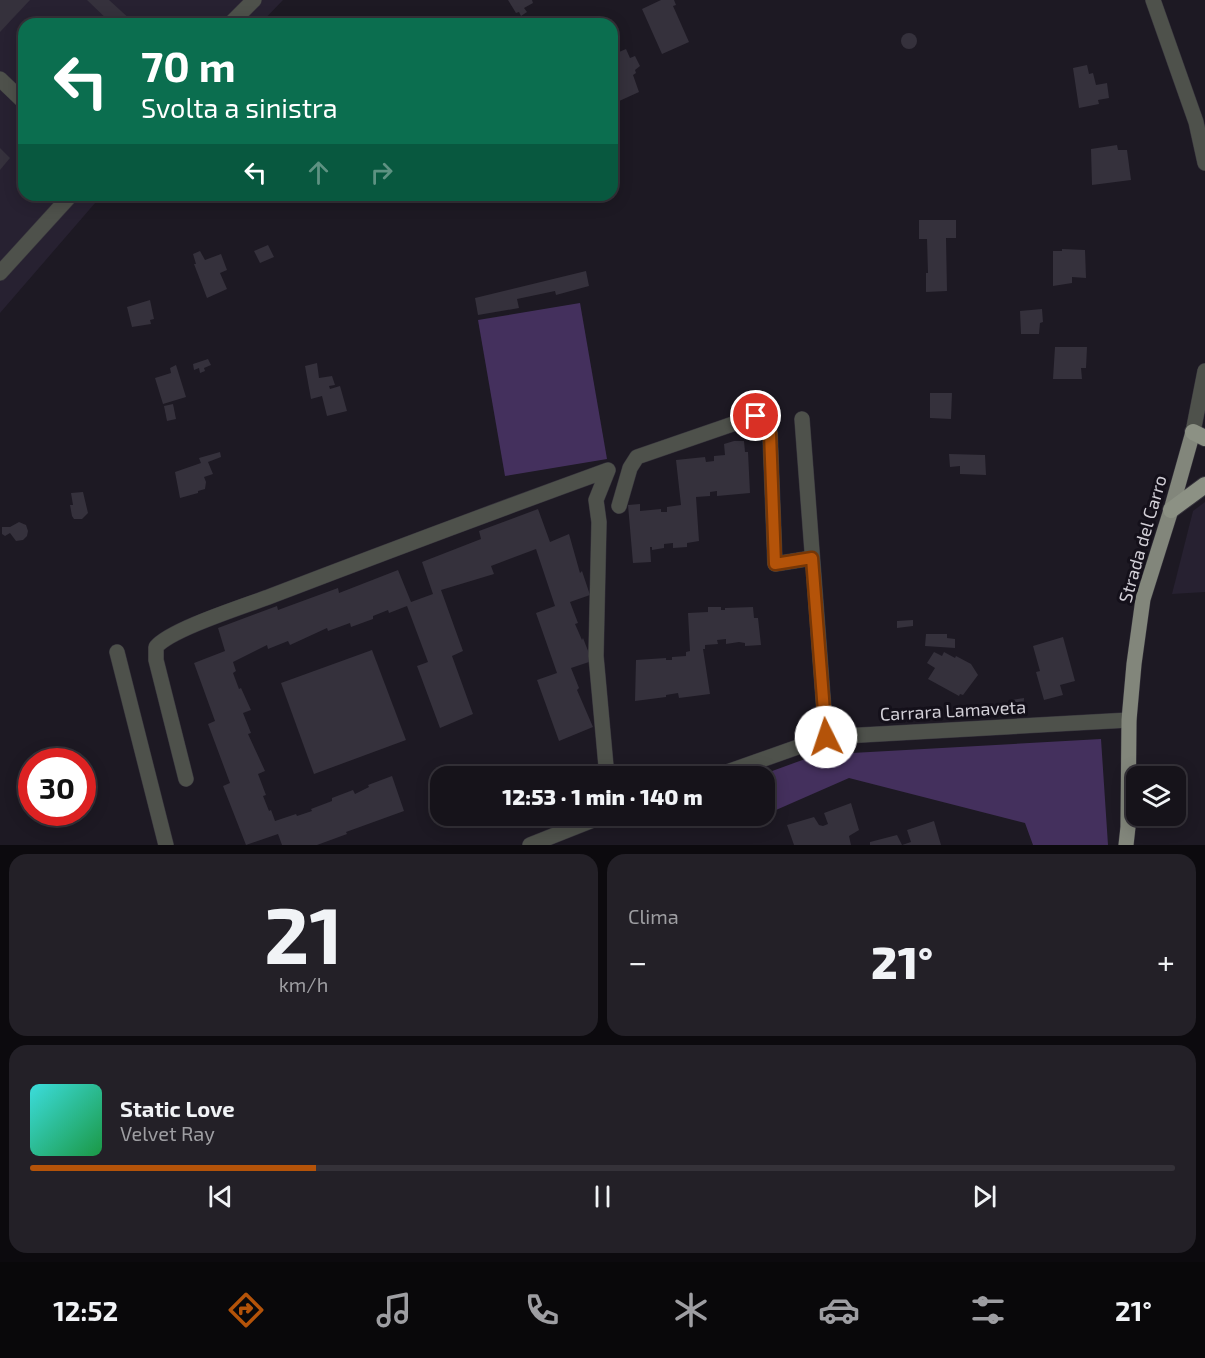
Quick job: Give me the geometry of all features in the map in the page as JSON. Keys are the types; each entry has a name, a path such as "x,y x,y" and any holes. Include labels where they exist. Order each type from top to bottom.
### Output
{"highway":[{"path":"1171,510 1205,485"}],"main road":[{"name":"Strada del Carro","path":"1126,845 1129,720 1143,599 1171,510 1201,433"},
{"name":"Strada del Carro","path":"1128,827 1134,845"}],"street":[{"path":"236,18 254,0"},
{"path":"1154,0 1196,122 1205,163"},
{"path":"0,79 18,96"},
{"path":"0,273 66,201"},
{"name":"Strada del Carro","path":"1201,433 1205,371"},
{"path":"619,506 630,468 637,457 756,416 770,433 775,564 812,558"},
{"path":"802,419 826,737"},
{"path":"186,779 156,660 156,647 162,639 450,528 608,471 596,500 599,522 597,656 606,766"},
{"path":"117,652 166,845"},
{"name":"Carrara Lamaveta","path":"744,766 826,737 1129,720"},
{"path":"530,845 578,826"}],"shaded area":[{"path":"0,0 283,0 266,18 18,18 18,201 97,201 0,313"},
{"path":"580,303 607,459 505,476 478,320"},
{"path":"1205,502 1205,592 1172,594 1193,511"},
{"path":"1101,739 1108,845 1033,845 1025,823 849,778 776,810 775,770 816,755"}],"building":[{"path":"0,0 30,0 0,32"},
{"path":"87,0 109,0 129,18 106,18"},
{"path":"508,0 532,0 533,3 524,8 527,12 521,16 519,12 516,13"},
{"path":"661,0 674,0 676,5 673,6 689,42 662,54 642,9"},
{"path":"906,33 912,33 917,41 915,47 906,49 901,44 901,38"},
{"path":"626,49 630,58 635,56 640,66 633,75 639,92 618,102 618,52"},
{"path":"1087,65 1089,74 1093,73 1096,85 1107,83 1109,98 1098,100 1099,104 1079,108 1073,68"},
{"path":"1117,145 1118,150 1127,150 1131,180 1092,185 1091,149"},
{"path":"0,148 10,158 0,170"},
{"path":"919,220 956,220 956,238 946,238 947,291 926,292 927,239 919,239"},
{"path":"268,245 274,257 260,263 254,251"},
{"path":"1062,249 1085,250 1086,278 1072,277 1072,283 1053,286 1053,251 1062,251"},
{"path":"200,251 205,260 221,254 227,270 220,273 227,289 207,298 194,264 196,264 193,254"},
{"path":"586,271 589,286 556,295 555,291 517,299 519,308 478,315 475,298"},
{"path":"150,300 154,319 150,320 151,324 132,327 127,307"},
{"path":"1042,309 1043,322 1040,323 1039,334 1021,334 1020,311"},
{"path":"1055,347 1087,347 1086,368 1081,368 1082,379 1053,379"},
{"path":"208,359 211,365 204,368 205,371 200,373 199,368 194,370 193,364"},
{"path":"317,363 319,378 332,376 335,385 329,386 330,389 340,386 347,411 327,416 322,396 311,399 305,366"},
{"path":"176,365 186,397 163,404 155,378 171,373 170,368"},
{"path":"930,393 952,393 951,419 930,418"},
{"path":"173,404 176,419 167,421 164,406"},
{"path":"744,441 745,452 748,452 750,493 717,496 717,491 710,492 710,496 696,497 699,541 687,543 687,547 673,548 673,543 664,544 664,548 652,550 650,547 651,562 633,563 628,505 640,504 640,511 661,509 661,512 667,512 667,507 681,505 676,460 705,457 706,462 714,461 714,456 725,455 724,444"},
{"path":"220,452 221,457 208,462 213,474 204,477 205,489 180,498 175,472 201,463 199,458"},
{"path":"949,454 985,455 986,475 960,474 960,466 950,467"},
{"path":"83,492 88,513 82,519 74,519 70,505 73,505 71,493"},
{"path":"538,509 550,542 569,534 580,573 582,571 590,595 570,602 578,623 575,624 592,661 571,668 579,688 577,690 593,727 559,741 537,680 557,673 536,613 555,606 536,549 491,566 494,574 441,590 463,651 452,656 473,714 440,728 417,666 428,662 407,606 389,613 388,610 373,616 373,619 351,627 350,623 328,631 327,628 290,645 288,641 268,649 267,645 233,662 236,671 233,673 239,689 241,688 251,710 243,713 251,733 248,734 265,771 258,774 266,795 263,796 275,821 312,811 311,809 332,801 332,798 353,790 355,794 369,787 368,785 392,776 404,811 317,845 282,845 278,834 246,845 223,786 230,783 208,724 215,721 194,663 225,651 218,628 277,606 278,610 338,588 339,593 398,570 411,602 433,594 422,562 481,539 479,531"},
{"path":"19,522 26,525 28,531 23,540 16,541 10,533 5,536 2,534 2,527 10,527"},
{"path":"708,607 721,607 721,610 725,610 725,608 753,607 754,618 758,618 761,645 745,646 745,643 739,642 726,644 726,639 717,640 718,644 705,645 703,649 710,694 679,698 678,693 635,701 636,660 666,658 666,660 672,660 672,657 686,656 686,652 690,651 688,613 708,612"},
{"path":"913,620 913,626 897,628 897,621"},
{"path":"926,634 947,634 947,638 955,639 955,648 925,646"},
{"path":"1063,637 1075,681 1060,685 1063,695 1044,700 1036,672 1040,671 1033,646"},
{"path":"372,650 406,740 314,774 281,683"},
{"path":"934,652 942,656 944,652 971,664 978,675 963,695 959,696 928,679 935,668 927,663"},
{"path":"1024,698 1023,713 1012,714 1012,700"},
{"path":"851,803 859,830 849,836 851,845 794,845 787,825 814,817 819,825 823,826 828,824 824,813"},
{"path":"934,821 941,845 902,845 911,842 907,830"},
{"path":"897,835 902,845 870,845 870,842"}],"route":[{"path":"756,416 770,433 775,564 812,558 826,737"}]}
